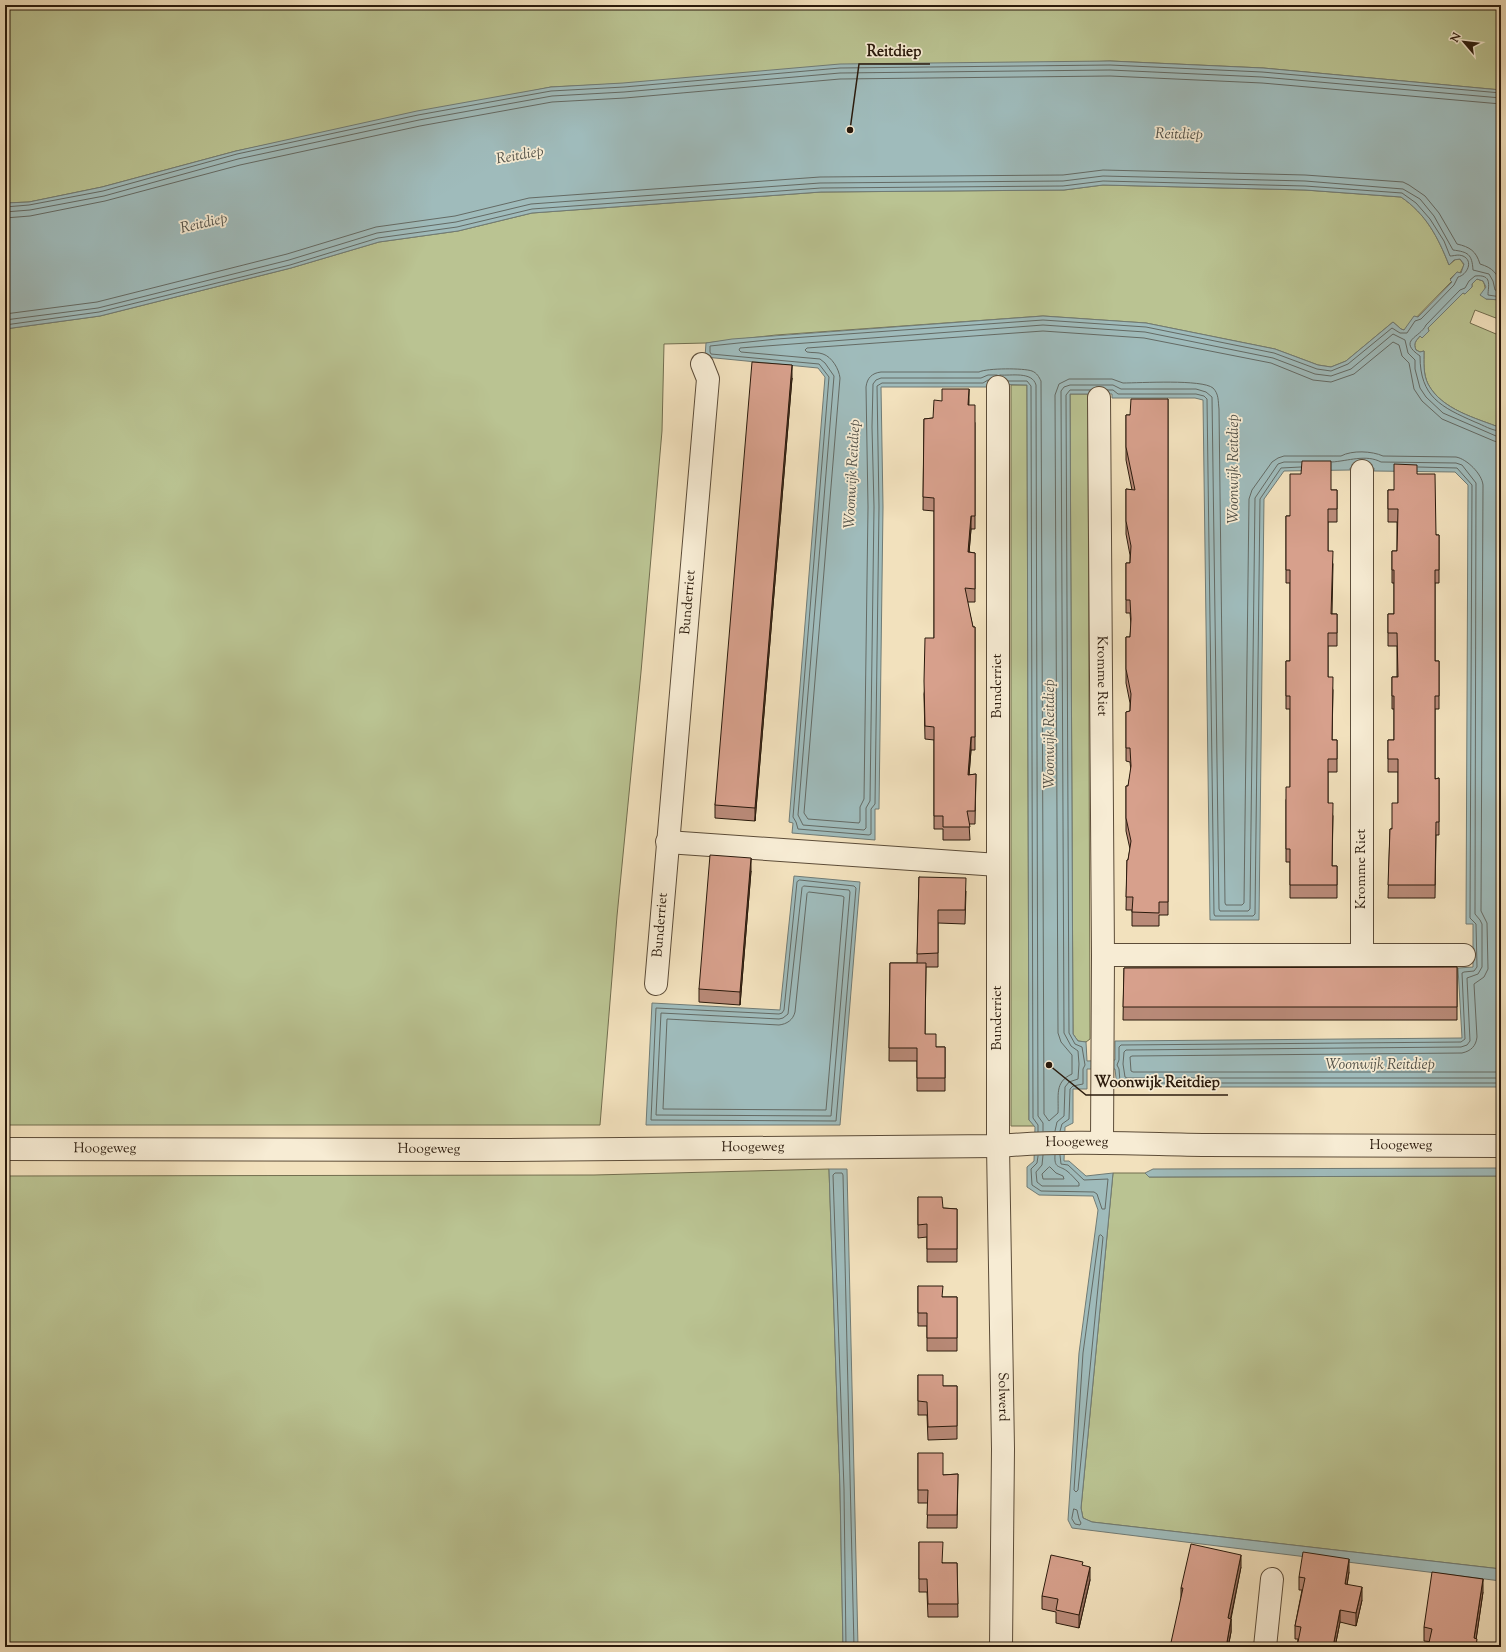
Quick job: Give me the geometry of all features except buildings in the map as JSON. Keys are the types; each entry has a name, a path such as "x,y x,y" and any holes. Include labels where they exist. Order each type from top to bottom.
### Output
{"street":[{"name":"Bunderriet","path":"656,984 708,379 702,364"},
{"name":"Bunderriet","path":"998,387 998,1146"},
{"name":"Kromme Riet","path":"1099,398 1103,955 1102,1143"},
{"name":"Kromme Riet","path":"1362,471 1362,955"},
{"path":"668,842 998,865"},
{"path":"1103,955 1464,955"},
{"name":"Hoogeweg","path":"5,1149 495,1150 998,1146 1025,1144 1102,1143 1501,1146"},
{"name":"Solwerd","path":"998,1146 1003,1449 1001,1647"},
{"path":"1265,1647 1272,1579"}],"green space":[{"path":"5,5 1501,5 1501,90 1263,68 1110,61 551,87 236,151 102,187 29,202 5,203"},
{"path":"1103,185 1305,190 1401,197 1418,211 1430,227 1436,236 1449,265 1456,259 1460,259 1464,265 1460,273 1457,272 1450,279 1452,281 1404,330 1393,322 1346,361 1331,367 1318,365 1275,349 1146,323 1043,316 776,335 706,343 664,344 662,431 641,672 617,916 600,1125 5,1125 5,329 100,316 291,268 379,242 458,231 532,213 821,192 1064,190"},
{"path":"1477,279 1483,281 1484,283 1486,299 1501,300 1501,320 1475,310 1470,323 1496,334 1501,334 1501,428 1460,412 1451,407 1434,393 1425,376 1424,351 1420,352 1416,350 1415,346 1415,342 1420,336 1422,338 1429,331 1428,328 1463,293 1465,294 1472,287 1472,284"},
{"path":"1011,385 1027,385 1029,1120 1035,1126 1011,1126"},
{"path":"1070,394 1088,394 1090,1039 1086,1042 1078,1041 1073,1034"},
{"path":"829,1169 840,1489 843,1647 5,1647 5,1176 594,1175"},
{"path":"1113,1173 1145,1173 1149,1177 1501,1176 1501,1569 1092,1522 1083,1518 1081,1508"}],"water":[{"path":"1110,61 1263,68 1501,90 1501,300 1486,299 1480,295 1486,287 1483,281 1477,279 1465,294 1463,293 1428,328 1429,331 1422,338 1420,336 1415,342 1415,346 1416,350 1420,352 1424,351 1425,376 1434,393 1451,407 1460,412 1501,428 1501,1087 1117,1087 1115,1069 1087,1069 1087,1089 1073,1089 1073,1123 1065,1127 1064,1161 1069,1161 1086,1176 1113,1173 1081,1508 1083,1518 1092,1522 1501,1569 1501,1581 1072,1528 1068,1520 1079,1353 1098,1210 1093,1196 1039,1195 1027,1187 1027,1167 1034,1161 1035,1127 1029,1120 1027,385 988,384 988,387 881,387 883,507 879,809 875,809 875,840 792,833 793,823 789,822 825,377 818,368 705,357 706,343 732,339 1043,316 1146,323 1275,349 1318,365 1331,367 1346,361 1393,322 1404,330 1414,316 1418,317 1452,282 1450,280 1457,272 1461,273 1464,264 1460,259 1454,260 1449,265 1436,236 1418,211 1410,204 1401,197 1305,190 1103,185 1064,190 821,192 532,213 458,231 379,242 291,268 100,316 5,329 5,203 29,202 102,187 236,151 417,111 551,87 623,83 840,64","holes":["1070,394 1112,394 1112,398 1195,398 1203,400 1210,920 1259,920 1264,499 1284,471 1374,468 1374,471 1455,472 1468,485 1466,924 1473,924 1473,967 1458,968 1462,1038 1115,1041 1115,1060 1087,1061 1086,1042 1078,1041 1073,1034"]},
{"path":"794,876 860,882 840,1125 646,1125 652,1003 780,1010"},
{"path":"1501,1168 1501,1176 1149,1177 1145,1173 1153,1169"},
{"path":"829,1169 847,1169 858,1647 843,1647 840,1489"}],"place":[{"name":"Reitdiep","path":"850,130"},
{"name":"Woonwijk Reitdiep","path":"1049,1065"}]}
